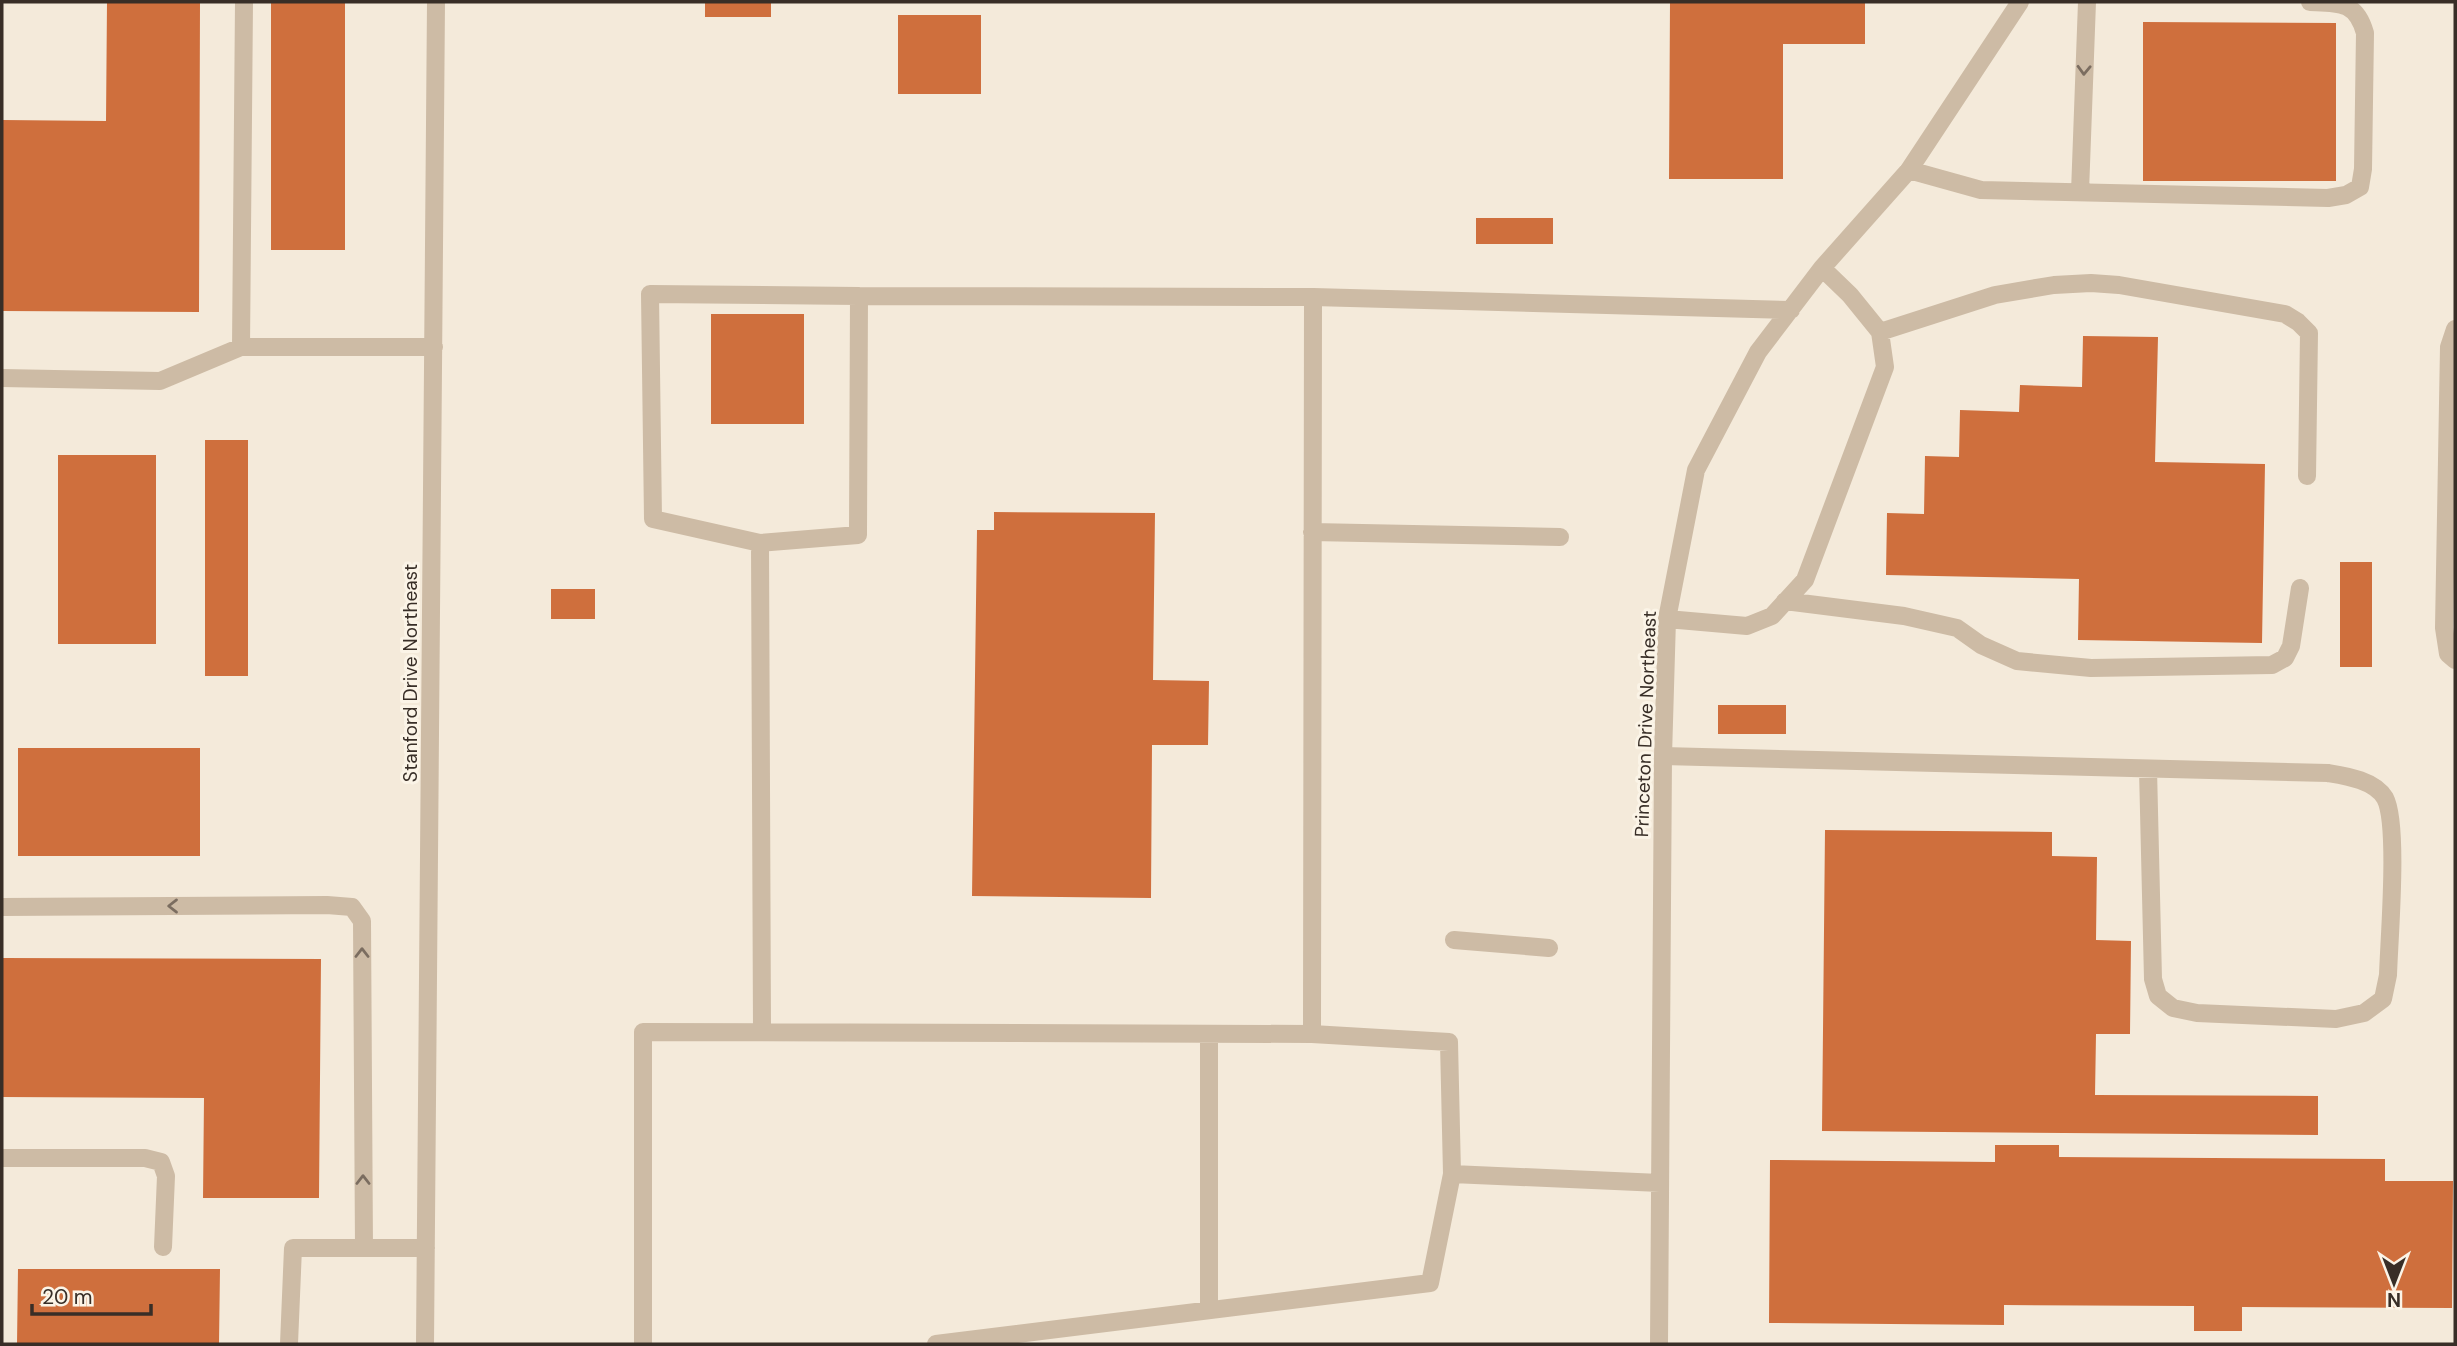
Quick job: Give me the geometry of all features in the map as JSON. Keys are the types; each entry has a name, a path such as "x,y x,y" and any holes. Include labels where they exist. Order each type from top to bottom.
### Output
{"street":[{"path":"240,346 244,2"},
{"name":"Stanford Drive Northeast","path":"425,1344 436,2"},
{"name":"Princeton Drive Northeast","path":"1659,1344 1663,756 1667,619 1696,470 1758,352 1822,268 1909,170 2020,2"},
{"path":"2080,192 2087,2"},
{"path":"1909,170 1981,190 2328,198 2346,195 2360,187 2363,169 2365,33 2361,18 2353,9 2339,3 2310,2"},
{"path":"1667,619 1747,626 1772,616 1805,580 1885,367 1880,332 1850,295 1822,268"},
{"path":"1880,332 1995,295 2054,285 2091,283 2119,285 2285,314 2298,321 2309,333 2306,476"},
{"path":"859,296 858,535 760,543 653,519 650,294 1313,297 1791,310"},
{"path":"1312,1034 1313,297"},
{"path":"2455,329 2449,347 2444,628 2448,654 2455,660"},
{"path":"2,378 160,382 240,346 434,347"},
{"path":"1312,532 1560,537"},
{"path":"760,543 762,1032"},
{"path":"1785,601 1904,616 1957,628 1982,645 2017,661 2091,668 2273,665 2286,658 2291,646 2300,588"},
{"path":"1663,756 2328,773 2361,779 2384,797 2392,828 2388,975 2383,999 2364,1013 2336,1019 2197,1013 2173,1008 2158,996 2154,979 2148,769"},
{"path":"2,907 352,907 362,920 364,1248"},
{"path":"1454,940 1549,948"},
{"path":"643,1344 643,1032 1312,1034 1449,1042 1452,1174 1430,1283 936,1344"},
{"path":"1209,1034 1209,1310"},
{"path":"2,1158 145,1158 161,1162 166,1176 163,1247"},
{"path":"1452,1174 1660,1183"},
{"path":"289,1344 293,1248 426,1248"}],"building":[{"path":"107,2 200,2 199,312 2,311 2,120 106,121"},
{"path":"271,2 345,2 345,250 271,250"},
{"path":"705,2 771,2 771,17 705,17"},
{"path":"1670,2 1865,2 1865,44 1783,44 1783,179 1669,179"},
{"path":"898,15 981,15 981,94 898,94"},
{"path":"2143,22 2336,23 2336,181 2143,181"},
{"path":"1476,218 1553,218 1553,244 1476,244"},
{"path":"711,314 804,314 804,424 711,424"},
{"path":"2083,336 2158,337 2155,462 2265,464 2262,643 2078,640 2079,579 1886,575 1887,513 1924,514 1925,456 1959,457 1960,410 2019,412 2020,385 2082,387"},
{"path":"205,440 248,440 248,676 205,676"},
{"path":"58,455 156,455 156,644 58,644"},
{"path":"994,512 1155,513 1153,680 1209,681 1208,745 1152,745 1151,898 972,896 977,530 994,530"},
{"path":"2340,562 2372,562 2372,667 2340,667"},
{"path":"551,589 595,589 595,619 551,619"},
{"path":"1718,705 1786,705 1786,734 1718,734"},
{"path":"18,748 200,748 200,856 18,856"},
{"path":"1825,830 2052,832 2052,856 2097,857 2096,940 2131,941 2130,1034 2096,1034 2095,1095 2318,1096 2318,1135 1822,1131"},
{"path":"2,958 321,959 319,1198 203,1198 204,1098 2,1097"},
{"path":"1995,1145 2059,1145 2059,1157 2385,1159 2385,1181 2453,1181 2452,1308 2242,1307 2242,1331 2194,1331 2194,1306 2004,1305 2004,1325 1769,1323 1770,1160 1995,1162"},
{"path":"18,1269 220,1269 219,1344 17,1344"}]}
